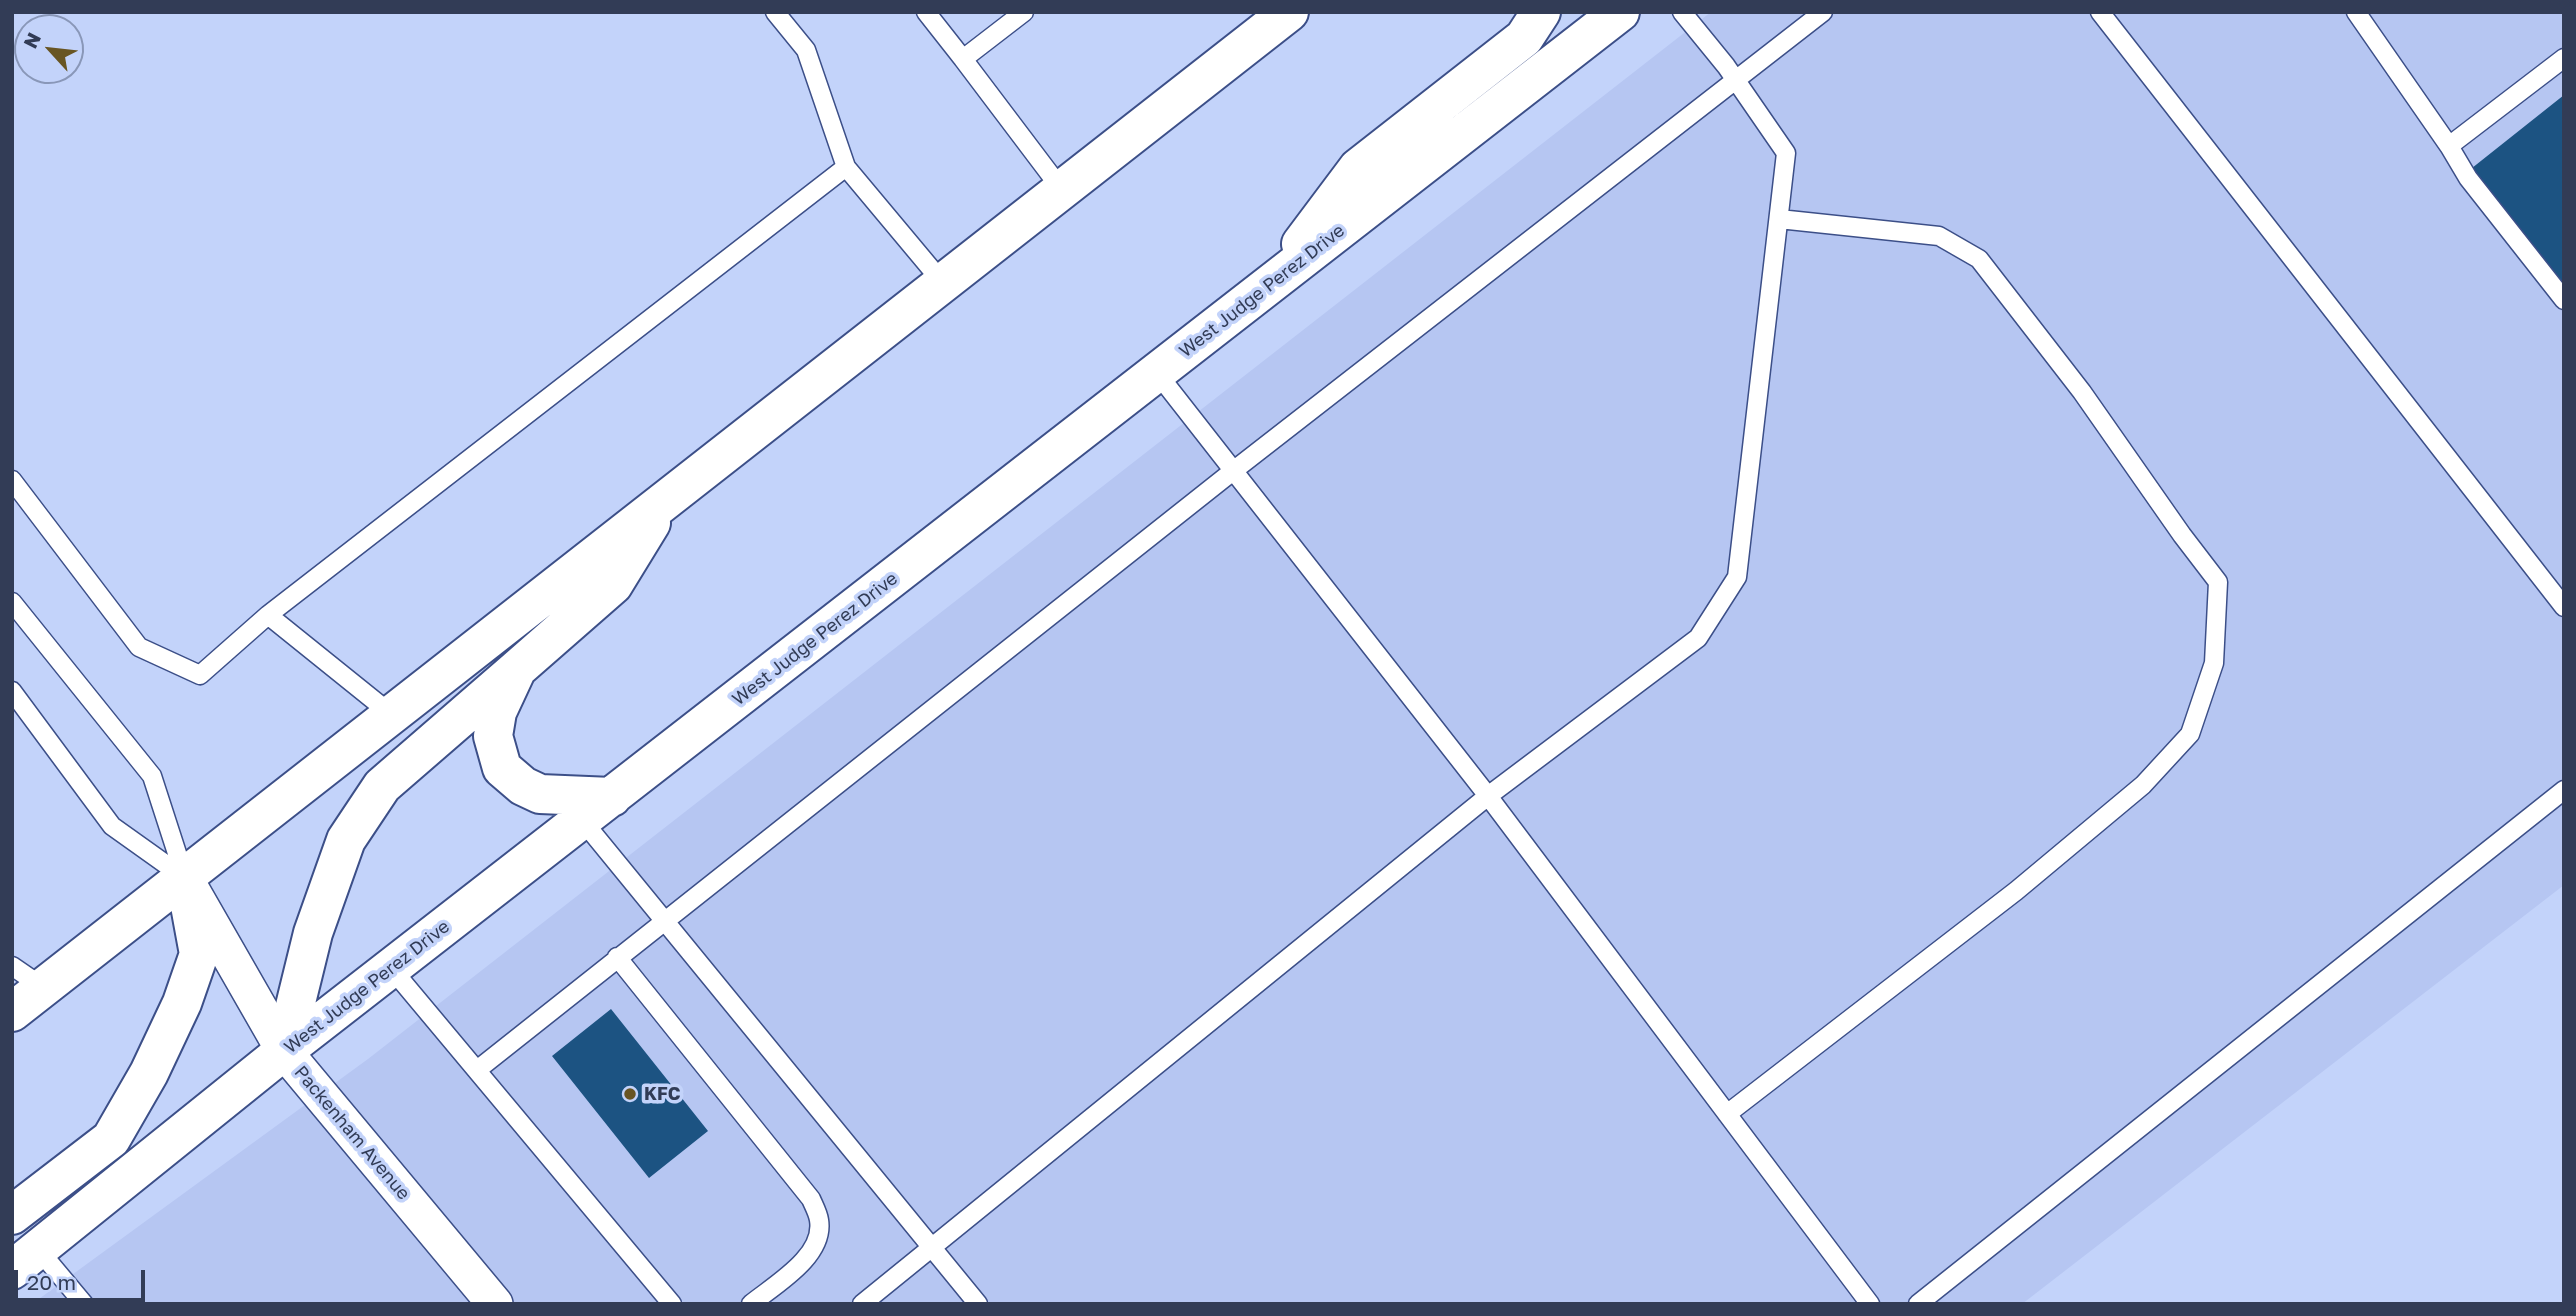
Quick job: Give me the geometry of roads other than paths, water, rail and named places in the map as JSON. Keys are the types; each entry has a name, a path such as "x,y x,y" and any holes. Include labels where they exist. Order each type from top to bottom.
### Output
{"main road":[{"path":"12,1012 1289,12"},
{"path":"1270,285 1358,169 1524,38 1541,12"},
{"name":"West Judge Perez Drive","path":"25,1259 284,1051 1620,12"},
{"path":"284,1051 313,933 346,840 382,786 613,585 663,503"},
{"path":"517,670 497,712 493,736 502,768 523,786 540,794 612,797"},
{"path":"12,1215 111,1139 149,1073 182,1003 199,954 185,878"}],"street":[{"name":"Packenham Avenue","path":"185,878 284,1051 495,1304"}],"lane":[{"path":"775,12 806,50 846,167 943,283"},
{"path":"926,12 1062,190"},
{"path":"962,59 1024,12"},
{"path":"862,1304 1488,796 1698,638 1737,577 1786,153 1735,80 1682,12"},
{"path":"477,1070 1233,471 1823,12"},
{"path":"2100,12 2564,607"},
{"path":"2356,12 2449,146 2468,178 2564,300"},
{"path":"2449,146 2564,58"},
{"path":"12,480 139,648 200,675 268,615 846,167"},
{"path":"1727,1114 2006,899 2143,785 2190,734 2214,663 2218,582 2082,392 1979,259 1939,236 1779,219"},
{"path":"1157,373 1488,796 1870,1304"},
{"path":"12,602 152,776 185,878"},
{"path":"268,615 391,714"},
{"path":"12,691 112,826 185,878"},
{"path":"1918,1304 2564,790"},
{"path":"582,820 978,1304"},
{"path":"617,957 811,1199 819,1219 815,1247 807,1258 751,1304"},
{"path":"12,966 44,988"},
{"path":"391,968 672,1304"},
{"path":"25,1259 84,1304"}],"place":[{"name":"KFC","path":"630,1094"}]}
